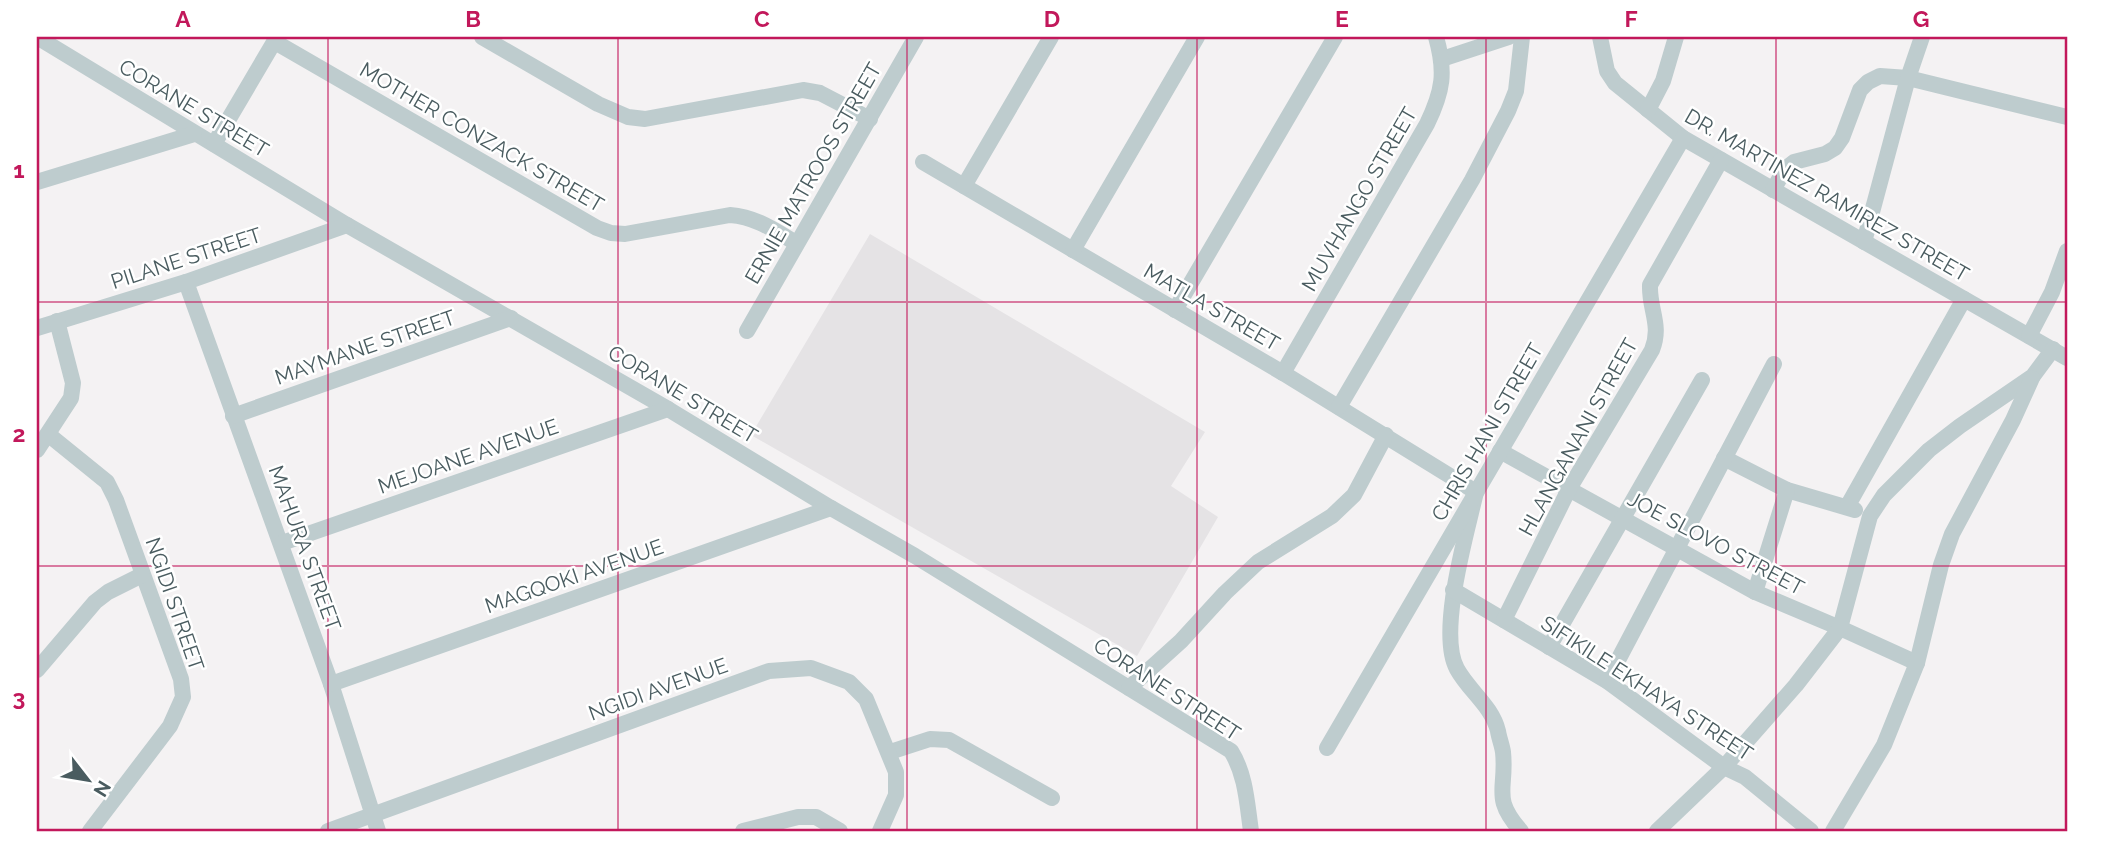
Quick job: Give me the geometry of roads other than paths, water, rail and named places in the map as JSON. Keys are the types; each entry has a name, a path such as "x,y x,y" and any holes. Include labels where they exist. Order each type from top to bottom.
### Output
{"street":[{"name":"CORANE STREET","path":"37,37 347,225 668,409 915,556 1231,751 1240,764 1251,831"},
{"path":"482,37 598,104 628,117 645,119 803,90 820,93 870,119"},
{"name":"ERNIE MATROOS STREET","path":"747,331 916,37"},
{"path":"964,186 1051,37"},
{"path":"1073,250 1196,37"},
{"path":"1175,310 1335,37"},
{"name":"MUVHANGO STREET","path":"1283,373 1427,124 1438,100 1443,79 1442,59 1436,37"},
{"path":"1442,59 1509,37"},
{"path":"1339,407 1472,180 1507,111 1516,91 1522,37"},
{"name":"DR. MARTINEZ RAMIREZ STREET","path":"1600,37 1607,71 1615,83 1683,138 2067,358"},
{"path":"1648,110 1663,81 1676,37"},
{"path":"1864,242 1908,78 1922,37"},
{"path":"214,144 276,39"},
{"name":"MOTHER CONZACK STREET","path":"276,39 597,228 625,234 730,215 753,218 796,243"},
{"path":"1773,190 1786,169 1794,162 1825,154 1835,148 1842,138 1860,90 1880,76 1908,78 2067,117"},
{"path":"37,182 194,134"},
{"name":"CHRIS HANI STREET","path":"1327,748 1683,138"},
{"name":"HLANGANANI STREET","path":"1504,620 1569,489 1652,350 1657,334 1649,297 1650,285 1721,160"},
{"name":"MATLA STREET","path":"923,162 1283,373 1476,492"},
{"name":"PILANE STREET","path":"37,328 186,282 347,225"},
{"path":"2029,336 2052,292 2067,251"},
{"name":"MAHURA STREET","path":"186,282 331,684 374,824"},
{"path":"1847,507 1964,299"},
{"name":"MAYMANE STREET","path":"233,416 511,318"},
{"path":"37,450 71,398 73,383 57,321"},
{"path":"1833,831 1851,805 1884,745 1917,663 1941,565 1952,534 2033,376 2053,349"},
{"path":"1607,681 1774,365"},
{"path":"1657,831 1724,767 1796,685 1840,628 1870,516 1902,475 1960,425 2033,376"},
{"path":"1549,647 1702,380"},
{"name":"MEJOANE AVENUE","path":"282,543 668,409"},
{"name":"NGIDI STREET","path":"49,435 107,482 181,679 183,697 170,726 90,831"},
{"path":"1129,688 1181,641 1258,562 1332,516 1354,495 1386,435"},
{"name":"JOE SLOVO STREET","path":"1500,450 1755,592 1917,663"},
{"path":"1724,458 1787,490 1870,516"},
{"path":"1755,592 1787,490"},
{"path":"1476,492 1453,590 1452,638 1456,668 1486,706 1496,724 1503,753 1501,793 1508,817 1521,831"},
{"name":"MAGQOKI AVENUE","path":"331,684 831,508"},
{"path":"37,670 94,602 142,575"},
{"name":"SIFIKILE EKHAYA STREET","path":"1453,590 1607,681 1724,767 1745,777 1811,831"},
{"name":"NGIDI AVENUE","path":"328,831 374,824 769,671 792,668 811,668 849,682 866,699 896,772 896,795 880,831"},
{"path":"890,752 930,739 949,740 1052,798"},
{"path":"743,831 798,817 816,817 840,831"}]}
